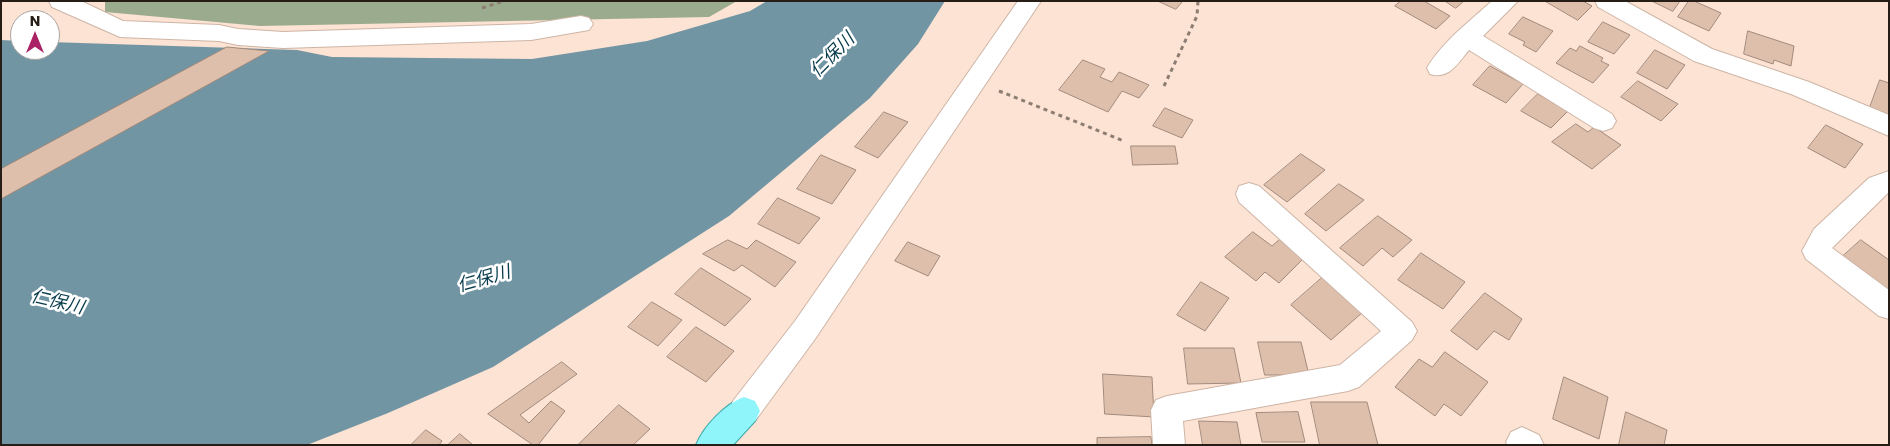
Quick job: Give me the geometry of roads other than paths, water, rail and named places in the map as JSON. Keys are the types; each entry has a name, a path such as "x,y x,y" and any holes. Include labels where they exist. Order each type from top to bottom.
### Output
{"main road":[{"path":"712,445 744,411"}],"street":[{"path":"60,1 120,29 219,32 238,37 283,40 530,32 581,24"},
{"path":"744,411 805,330 1030,1"},
{"path":"1439,68 1467,37 1506,1"},
{"path":"1606,1 1703,55 1800,88 1889,126"},
{"path":"1467,37 1603,121"},
{"path":"1889,180 1878,185 1824,237 1816,251 1889,307"},
{"path":"1169,445 1167,410 1348,377 1402,331 1249,194"}],"water":[{"name":"仁保川","path":"767,1 945,1 918,44 870,98 729,216 493,367 388,413 307,445 1,445 1,40 10,40 10,60 60,60 60,42 297,50 332,57 532,59 647,41 750,11"}]}
